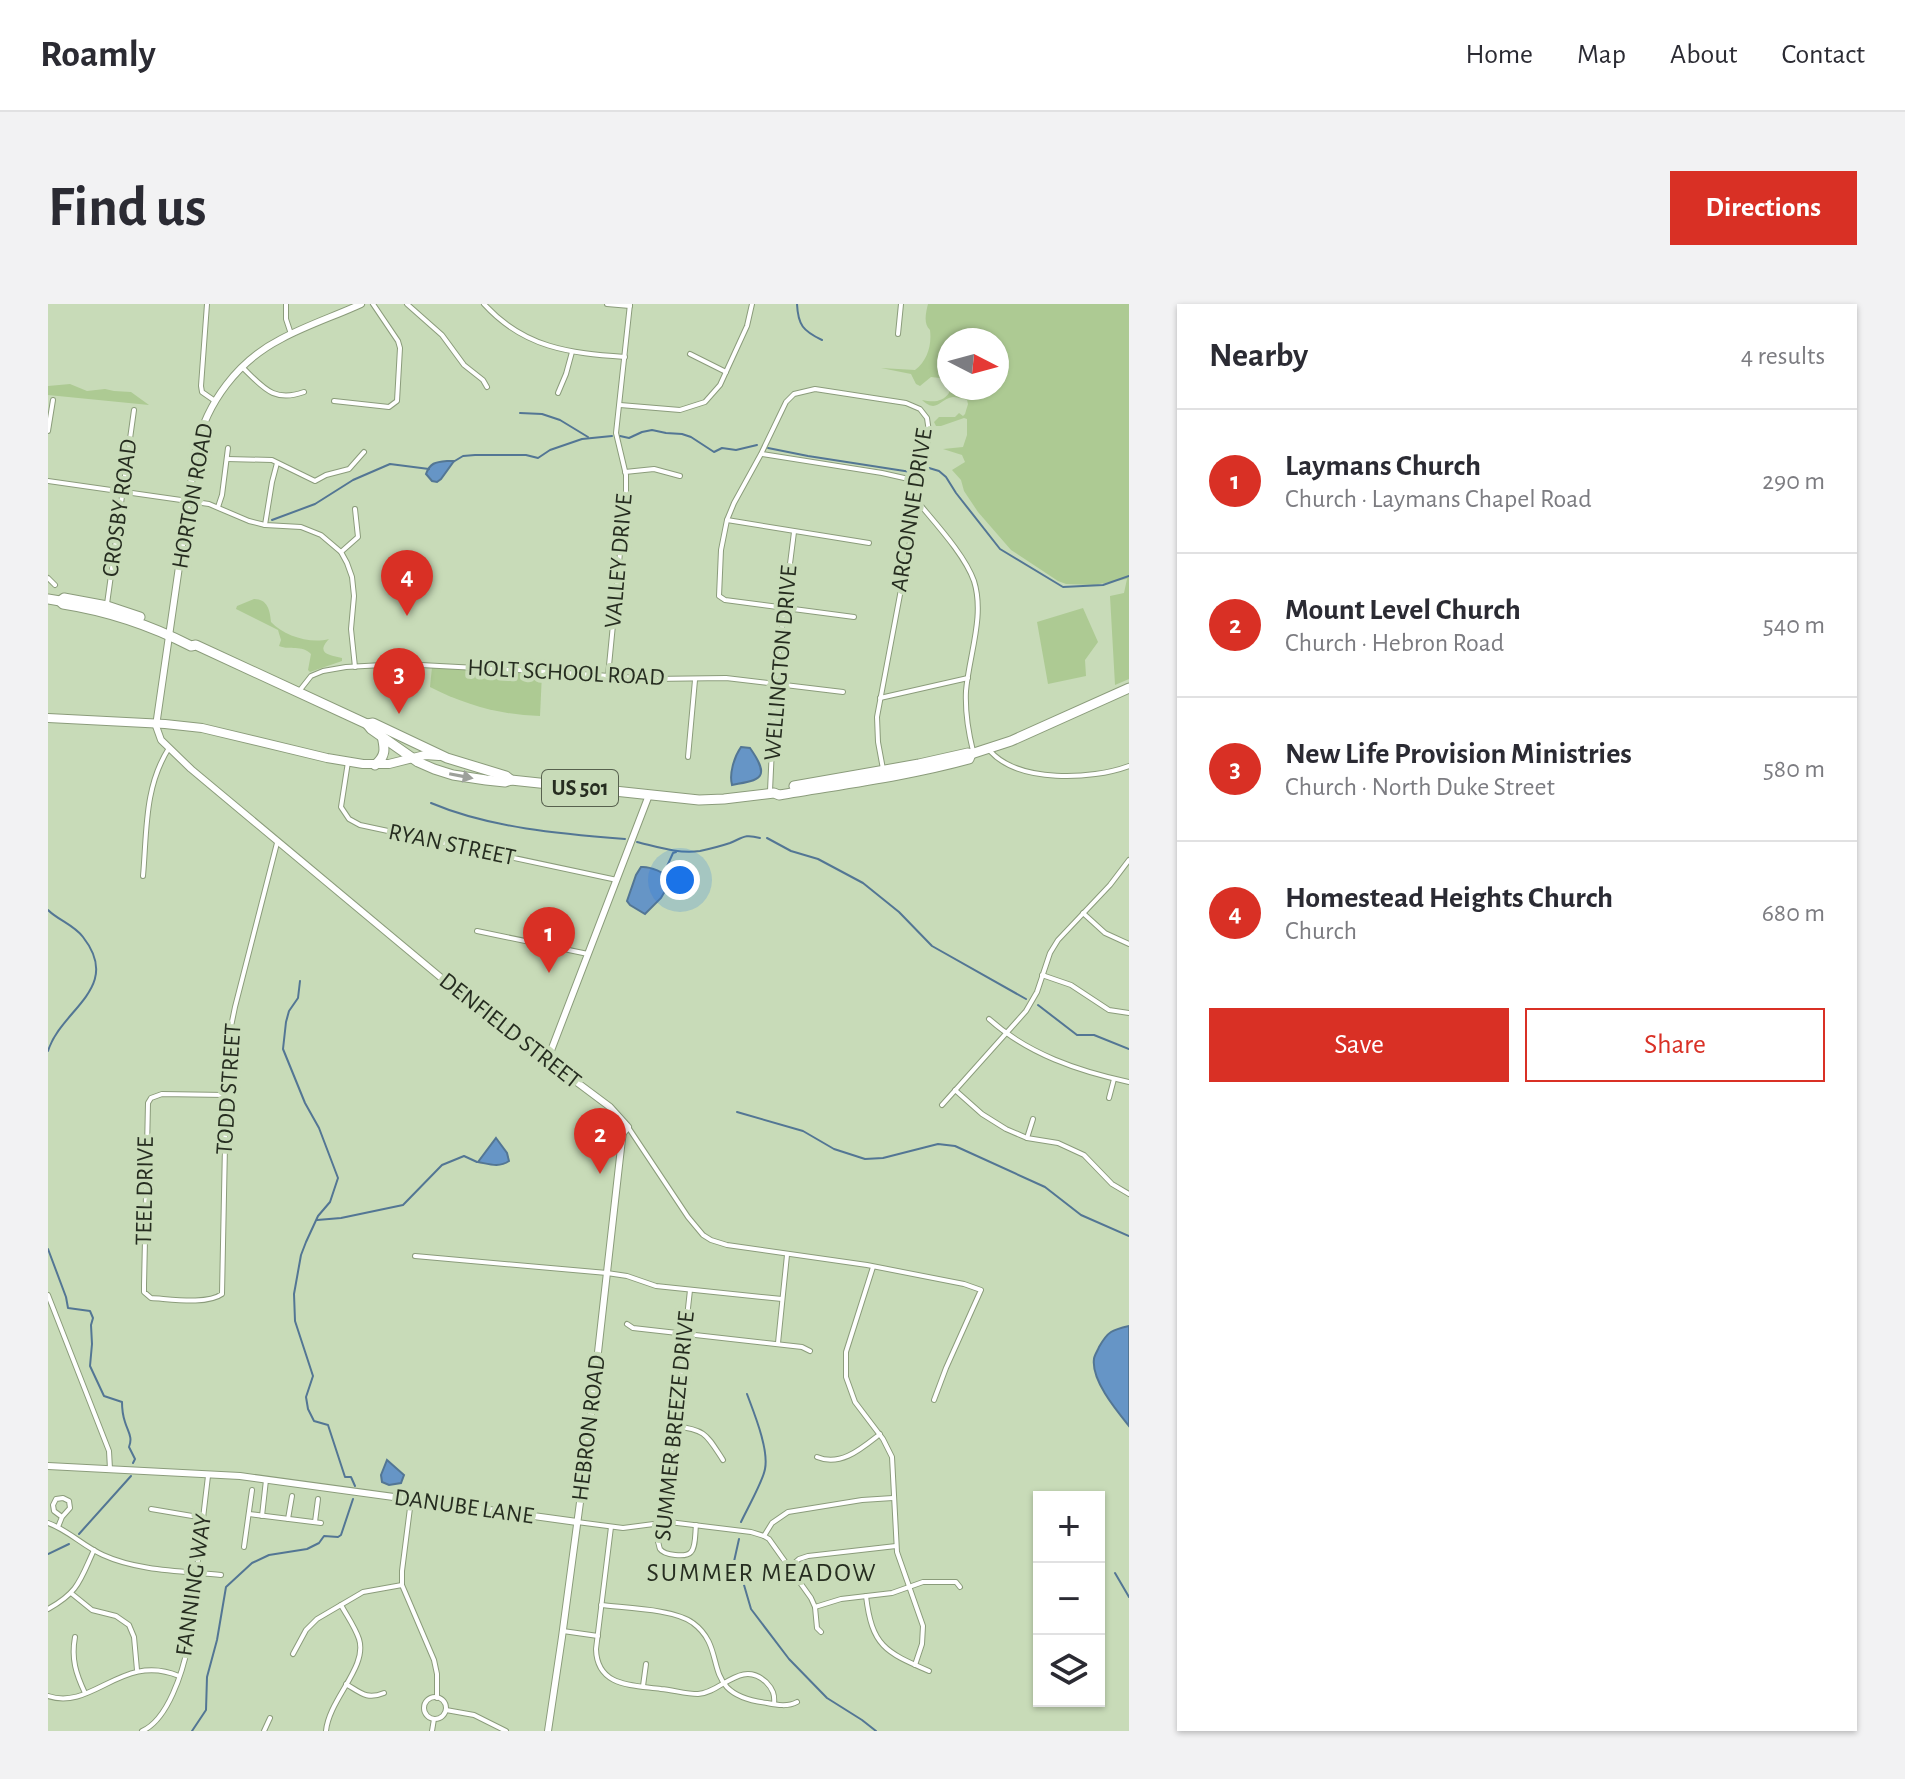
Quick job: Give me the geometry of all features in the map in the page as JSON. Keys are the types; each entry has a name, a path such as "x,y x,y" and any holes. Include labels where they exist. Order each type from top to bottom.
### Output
{"highway":[{"name":"US 501","path":"48,599 114,614 192,641 367,724 413,758 453,775 708,800 772,793 779,795 850,783 852,779 973,754 1044,727 1129,688"},
{"name":"US 501","path":"60,601 73,599 125,611 170,633"},
{"name":"US 501","path":"367,724 373,723 447,758 511,780"},
{"path":"375,765 384,753 382,736"},
{"name":"US 501","path":"772,793 779,789 960,762 973,754"}],"main road":[{"path":"48,718 156,723 217,730 348,762 375,765 394,764 425,755 447,758"}],"street":[{"path":"207,304 201,386 202,392 215,401"},
{"path":"286,304 286,319 291,334"},
{"name":"HORTON ROAD","path":"156,723 199,438 205,419 242,367 261,351 347,307 361,304"},
{"path":"334,401 389,407 397,401 399,344 373,304"},
{"path":"407,304 446,340 461,362 487,387"},
{"path":"484,304 506,324 547,346 572,352 625,357"},
{"path":"607,304 630,305"},
{"path":"620,405 675,410 696,407 705,402 720,385 747,326 752,304"},
{"path":"898,334 901,304"},
{"name":"VALLEY DRIVE","path":"608,676 626,491 616,433 630,305"},
{"path":"558,393 572,352"},
{"path":"690,354 726,372"},
{"path":"242,367 271,393 289,396 304,392"},
{"name":"ARGONNE DRIVE","path":"784,608 725,600 719,596 721,550 727,520 786,402 794,394 815,389 906,403 920,409 929,421 929,432 876,727 885,773"},
{"path":"48,431 53,400"},
{"name":"CROSBY ROAD","path":"107,606 134,410"},
{"path":"218,507 228,448"},
{"path":"227,459 270,460 315,481 349,469 364,452"},
{"path":"761,454 882,473 913,480 919,485"},
{"path":"265,525 277,463"},
{"path":"625,472 654,469 680,476"},
{"path":"48,481 218,507 246,520 265,525 294,526 327,539 341,552 354,585 351,629 355,667"},
{"path":"917,501 959,555 974,582 977,623 968,678 966,716 973,754"},
{"path":"341,552 358,537 355,509"},
{"path":"727,520 869,543"},
{"name":"WELLINGTON DRIVE","path":"772,793 775,683 794,532"},
{"path":"48,578 55,585"},
{"path":"784,608 854,617"},
{"name":"HOLT SCHOOL ROAD","path":"299,692 313,674 334,669 413,664 652,679 726,678 843,692"},
{"path":"880,698 968,678"},
{"path":"688,757 696,679"},
{"name":"DENFIELD STREET","path":"156,723 160,737 191,769 438,976 610,1107 628,1127 703,1235 727,1245 873,1266 981,1290 934,1400"},
{"path":"143,876 148,802 169,748"},
{"path":"989,749 1008,765 1065,777 1099,775 1129,766"},
{"name":"RYAN STREET","path":"348,762 341,807 349,819 360,825 617,880"},
{"path":"547,1061 649,795"},
{"name":"TODD STREET","path":"144,1285 144,1292 151,1298 207,1300 222,1294 227,1046 277,841"},
{"path":"942,1105 1032,1002 1058,940 1128,863"},
{"path":"1083,913 1105,933 1129,944"},
{"path":"477,931 589,954"},
{"path":"1042,975 1071,985 1109,1010 1129,1013"},
{"path":"989,1019 1006,1034 1067,1065 1129,1082"},
{"path":"1109,1098 1114,1079"},
{"path":"955,1090 989,1119 1027,1138 1058,1143 1076,1150 1112,1184 1129,1194"},
{"name":"TEEL DRIVE","path":"144,1285 147,1110 151,1098 162,1094 225,1095"},
{"path":"1027,1138 1033,1119"},
{"name":"HEBRON ROAD","path":"548,1731 577,1522 622,1139 628,1127"},
{"path":"778,1343 787,1255"},
{"path":"415,1256 607,1273 656,1286 782,1299"},
{"path":"873,1266 846,1352 845,1369 847,1384 855,1402 880,1434 892,1457 896,1546 923,1626 922,1644 915,1665"},
{"name":"SUMMER BREEZE DRIVE","path":"690,1290 659,1548 665,1553 690,1553 696,1525"},
{"path":"48,1295 109,1451 110,1469"},
{"path":"627,1324 633,1328 778,1343 810,1351"},
{"path":"675,1426 703,1433 723,1460"},
{"path":"817,1457 829,1460 846,1457 880,1434"},
{"name":"DANUBE LANE","path":"48,1466 208,1473 611,1527 661,1522 764,1536"},
{"name":"FANNING WAY","path":"142,1731 159,1718 179,1676 188,1645 208,1473"},
{"path":"262,1516 266,1480"},
{"path":"244,1547 252,1490"},
{"path":"288,1519 292,1496"},
{"path":"61,1529 62,1517 70,1505 63,1498 56,1499 53,1505 54,1511 62,1517"},
{"path":"821,1632 817,1628 811,1598 780,1552 764,1536 772,1523 788,1512 893,1498"},
{"path":"249,1514 318,1522 318,1499"},
{"path":"411,1500 402,1585 434,1660 437,1698"},
{"path":"151,1509 204,1518"},
{"path":"48,1523 94,1550 129,1563 221,1575"},
{"path":"611,1527 596,1659 606,1676 621,1683 698,1694 714,1690 736,1676 756,1676 764,1680 774,1693 774,1704"},
{"path":"790,1567 808,1556 896,1546"},
{"path":"48,1609 71,1593 94,1550"},
{"path":"815,1607 841,1599 892,1593 933,1581 956,1582 960,1587"},
{"path":"293,1654 310,1624 363,1592 402,1585"},
{"path":"71,1593 90,1609 116,1616 129,1625 134,1637 137,1671"},
{"path":"866,1596 868,1617 874,1633 892,1653 929,1671"},
{"path":"326,1731 329,1714 358,1663 360,1650 359,1639 341,1605"},
{"path":"601,1605 677,1615 689,1620 702,1631 720,1679 739,1697 774,1704 794,1705 797,1702"},
{"path":"563,1631 598,1636"},
{"path":"75,1637 73,1660 85,1693"},
{"path":"643,1686 646,1664"},
{"path":"48,1696 67,1699 137,1671 163,1671 179,1676"},
{"path":"346,1684 367,1697 384,1693"},
{"path":"437,1698 445,1704 446,1710 434,1719 427,1715 425,1708 430,1699 437,1698"},
{"path":"446,1710 474,1715 506,1731"},
{"path":"264,1731 270,1718"},
{"path":"432,1731 434,1719"}],"green space":[{"path":"928,304 1129,304 1129,679 1115,685 1110,596 1124,593 1127,579 1094,585 1066,584 1011,550 978,512 952,470 965,462 962,455 943,449 963,447 967,419 936,426 934,422 939,417 955,417 959,413 963,416 967,400 1009,400 1009,328 937,328 937,378 931,377 920,386 911,374 881,368 915,370 923,362 930,342 926,314"},
{"path":"70,384 87,391 105,389 131,392 149,405 48,395 48,386"},
{"path":"922,400 945,400 931,406"},
{"path":"254,599 265,603 271,622 290,635 306,640 329,639 324,651 342,658 342,661 310,672 311,654 303,649 279,646 278,630 236,609"},
{"path":"1083,608 1098,642 1085,660 1086,676 1048,684 1037,622"},
{"path":"432,667 542,673 540,716 497,711 443,693 430,687"}],"water":[{"path":"454,461 441,479 432,481 426,474 429,467"},
{"path":"741,747 750,748 761,772 756,779 732,785 733,766"},
{"path":"641,867 657,870 672,879 661,898 645,914 627,901"},
{"path":"496,1138 509,1161 498,1165 478,1162"},
{"path":"1129,1326 1129,1426 1100,1385 1094,1359 1108,1334"},
{"path":"387,1460 404,1475 401,1483 389,1485 382,1482 381,1475"}],"waterway":[{"path":"797,304 803,326 822,340"},
{"path":"520,413 542,414 560,420 588,437"},
{"path":"620,436 629,438 652,430 682,434 714,452 722,448 736,450 757,445"},
{"path":"453,462 463,456 475,455 526,455 538,458 550,450 582,439 612,436"},
{"path":"768,448 911,472 918,469"},
{"path":"272,520 315,504 353,480 390,464 429,469"},
{"path":"929,468 946,477 1000,549 1063,587 1103,585 1129,576"},
{"path":"431,803 501,824 625,839"},
{"path":"637,842 692,852 745,837 760,838"},
{"path":"767,838 791,851 818,859 863,883 899,912 932,946 1026,999"},
{"path":"664,873 676,852"},
{"path":"48,910 83,937 94,955 96,970 93,984 55,1036 48,1051"},
{"path":"300,981 298,998 286,1022 283,1049 338,1178 330,1202 318,1216 301,1255 294,1294 295,1321 313,1376 306,1397 308,1409 314,1421 328,1425 345,1477 351,1477 355,1486"},
{"path":"1038,1005 1077,1035 1094,1035 1129,1049"},
{"path":"737,1112 803,1131 834,1149 865,1159 883,1158 938,1144 955,1146 1045,1187 1081,1215 1129,1236"},
{"path":"317,1220 403,1205 442,1165 464,1156 477,1162"},
{"path":"48,1249 68,1308 90,1311 93,1318 90,1366 104,1396 122,1402 130,1437 129,1447 135,1459 133,1463"},
{"path":"741,1522 761,1481 766,1461 760,1431 747,1394"},
{"path":"79,1534 131,1476"},
{"path":"192,1731 206,1710 207,1677 226,1587 252,1563 269,1555 307,1549 319,1543 324,1536 341,1535 353,1499"},
{"path":"739,1539 734,1572 744,1585 751,1609 789,1659 827,1698 876,1731"},
{"path":"48,1554 69,1544"},
{"path":"1115,1573 1129,1597"}],"place":[{"name":"Homestead Heights Church","path":"407,616"},
{"name":"New Life Provision Ministries","path":"399,714"},
{"name":"Laymans Church","path":"549,973"},
{"name":"Mount Level Church","path":"600,1174"}],"district":[{"name":"SUMMER MEADOW","path":"762,1573"}]}
